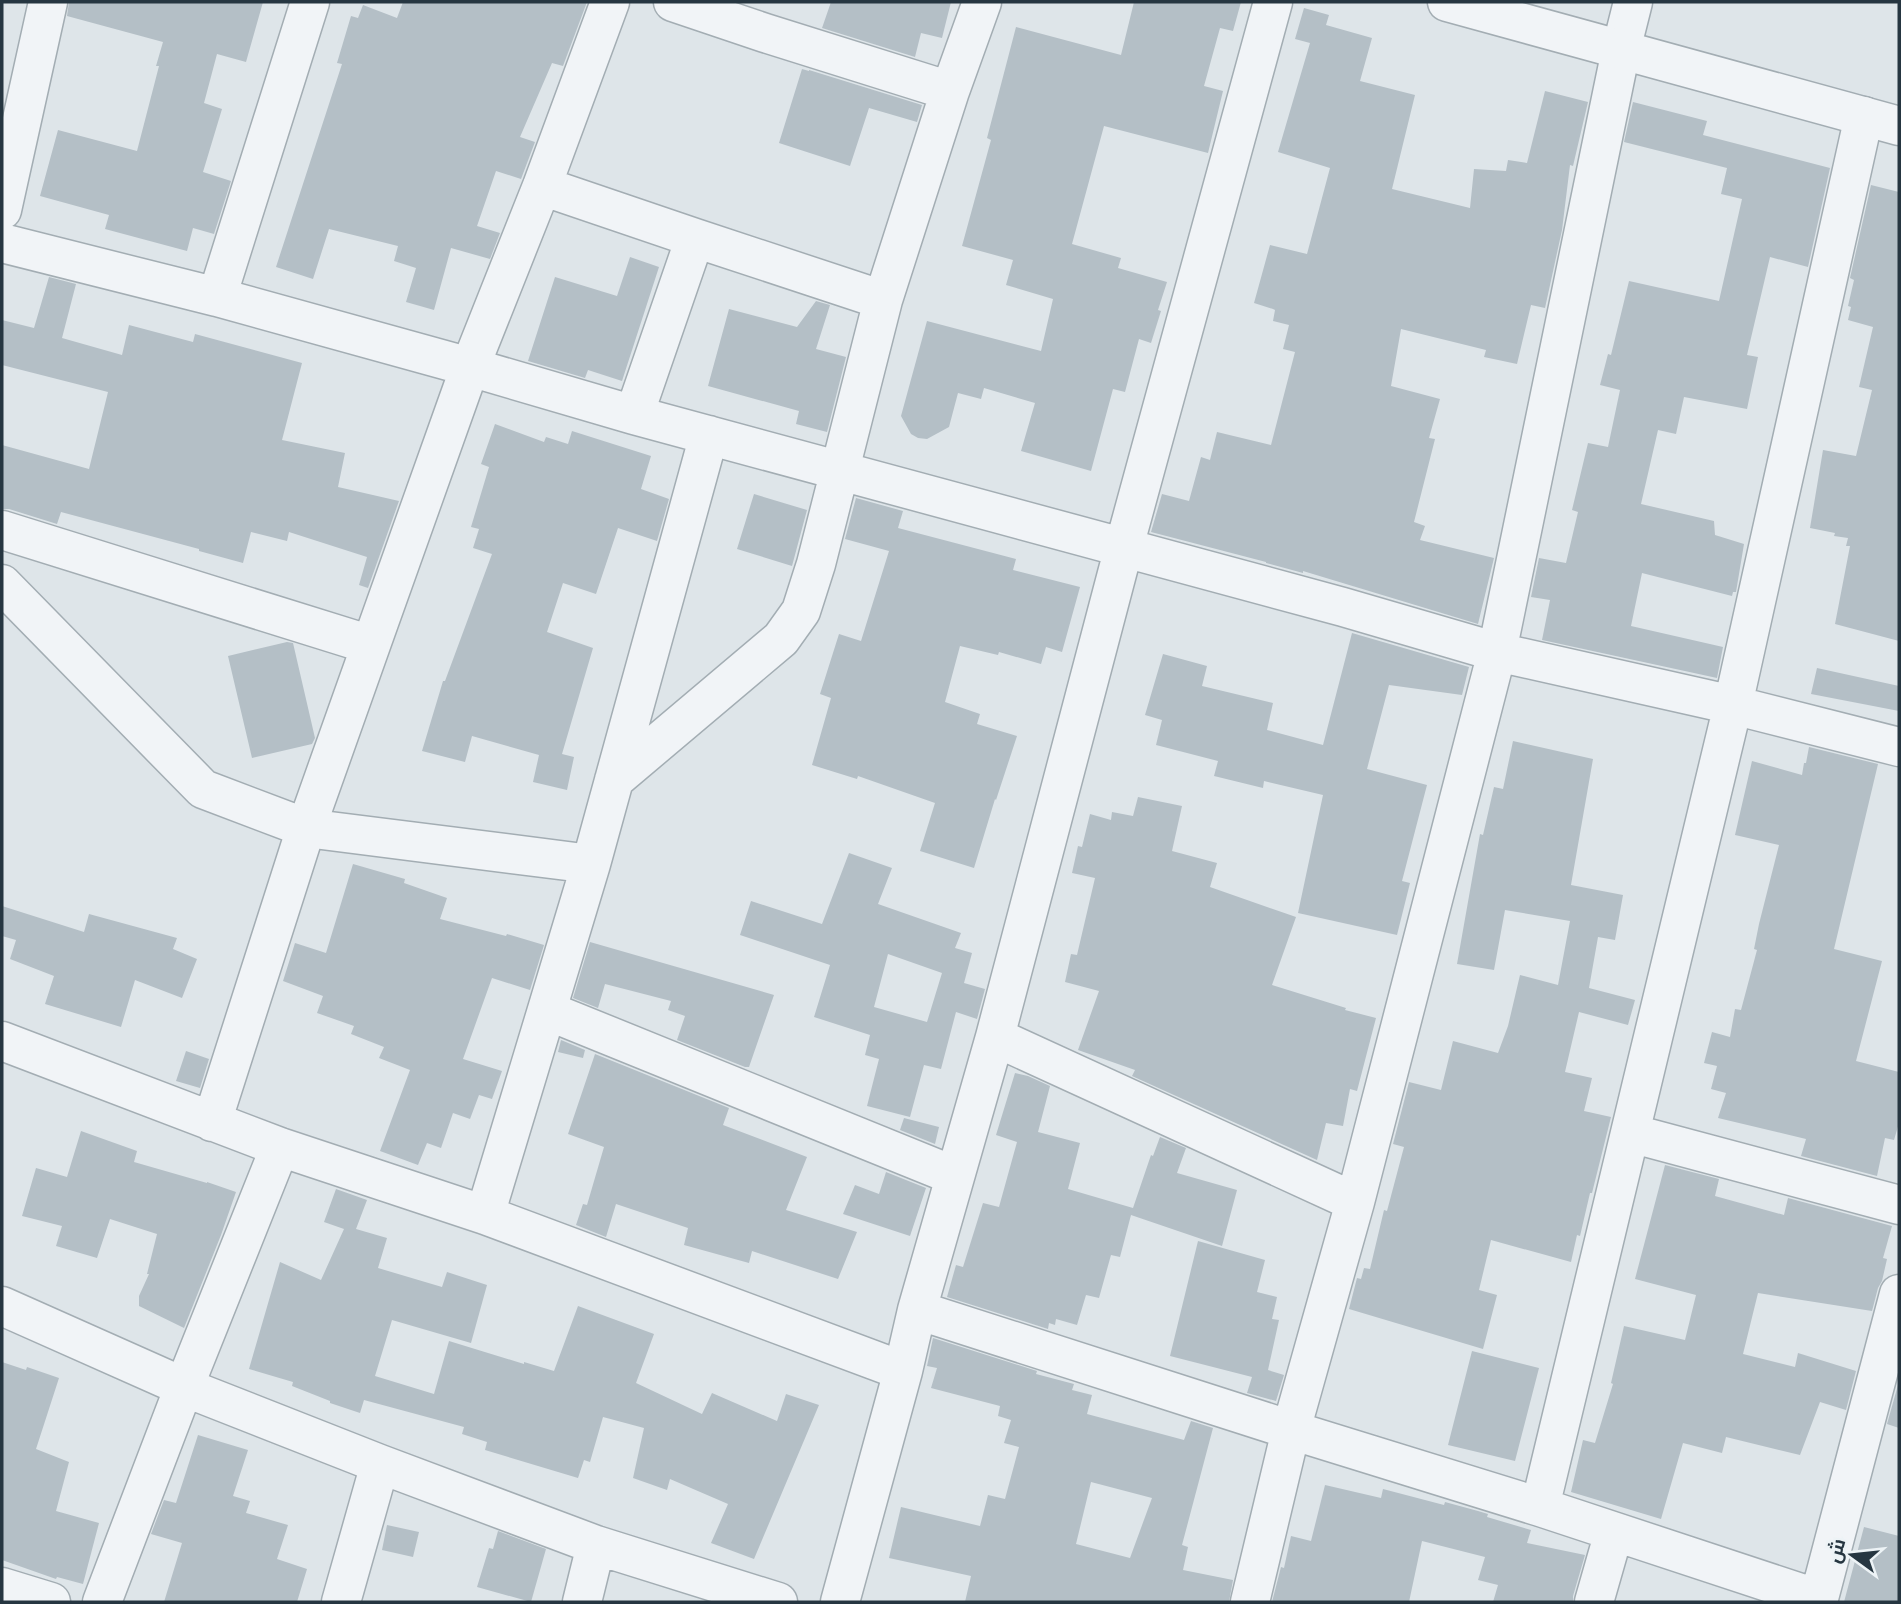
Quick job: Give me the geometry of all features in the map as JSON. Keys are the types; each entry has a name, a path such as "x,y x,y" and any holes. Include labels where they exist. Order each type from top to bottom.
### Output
{"street":[{"path":"2,210 48,2"},
{"path":"217,297 310,2"},
{"path":"212,1122 306,828 370,645 470,367 542,186 610,2"},
{"path":"673,2 950,91"},
{"path":"614,780 781,639 800,611 816,564 883,300 950,91 982,2"},
{"path":"840,1602 1273,2"},
{"path":"1447,2 1882,121 1733,705 1540,1507"},
{"path":"1250,1602 1291,1430 1355,1202 1497,652 1633,2"},
{"path":"542,186 883,300"},
{"path":"634,415 695,238"},
{"path":"2,243 217,297 634,415 1343,607 1497,652 1733,705 1899,747"},
{"path":"485,1215 591,864 709,435"},
{"path":"2,530 370,645"},
{"path":"2,584 203,789 306,828 591,864"},
{"path":"548,1011 955,1176"},
{"path":"995,1037 1355,1202"},
{"path":"2,1041 280,1147 485,1215 903,1371"},
{"path":"1630,1133 1899,1205"},
{"path":"102,1602 280,1147"},
{"path":"2,1306 184,1387 380,1464 596,1545 778,1602"},
{"path":"917,1310 1540,1507 1818,1600 1897,1312"},
{"path":"341,1602 380,1464"},
{"path":"1594,1602 1614,1532"},
{"path":"582,1602 596,1545"},
{"path":"2,1587 51,1602"}],"building":[{"path":"69,2 263,2 246,62 217,54 204,103 222,109 203,172 231,181 214,234 193,228 187,251 105,229 109,215 40,196 58,130 137,151 163,42 67,16"},
{"path":"403,2 587,2 563,66 552,63 520,137 535,142 521,179 496,171 477,226 500,233 490,259 451,248 434,310 406,302 416,268 394,261 398,246 329,229 313,279 276,267 342,64 337,63 351,16 358,18 363,5 397,18"},
{"path":"831,2 951,2 942,38 921,33 915,57 822,28"},
{"path":"1134,2 1241,2 1233,31 1220,28 1204,86 1223,91 1208,153 1104,126 1072,244 1121,258 1118,268 1167,282 1151,343 1139,339 1125,392 1113,389 1091,471 1021,451 1035,403 984,388 981,399 958,393 949,427 927,439 918,438 911,434 901,416 927,321 1041,351 1053,299 1006,285 1013,260 962,246 991,140 987,138 1016,27 1121,55"},
{"path":"1304,8 1329,15 1326,25 1372,38 1360,81 1415,95 1392,189 1470,208 1474,169 1506,171 1508,160 1527,163 1545,91 1588,102 1573,166 1570,165 1562,230 1545,308 1531,305 1517,364 1484,357 1486,350 1401,329 1391,386 1440,399 1429,438 1435,439 1414,522 1425,526 1420,540 1494,558 1478,624 1303,571 1151,532 1162,494 1189,501 1201,457 1210,460 1217,432 1271,445 1295,352 1283,349 1289,325 1273,321 1275,310 1254,303 1270,245 1307,254 1330,168 1278,152 1310,43 1295,39"},
{"path":"802,69 922,105 917,122 869,108 850,166 779,143"},
{"path":"1633,102 1707,121 1703,135 1830,168 1808,267 1770,257 1747,355 1758,357 1747,409 1684,397 1676,434 1658,430 1641,504 1714,521 1715,535 1744,544 1736,592 1733,592 1732,596 1642,573 1631,626 1723,647 1717,678 1542,640 1550,600 1531,597 1539,558 1566,563 1578,512 1572,510 1588,443 1608,447 1620,390 1600,385 1608,354 1611,355 1629,281 1719,301 1742,199 1721,194 1727,168 1624,142"},
{"path":"1871,185 1899,192 1899,641 1835,624 1850,546 1846,546 1848,538 1810,528 1823,450 1856,456 1872,390 1859,387 1873,327 1848,320 1854,280 1850,278"},
{"path":"630,257 659,267 622,381 588,370 585,378 528,361 555,277 617,296"},
{"path":"49,277 76,284 62,338 122,355 129,325 193,342 195,334 302,363 282,440 345,453 338,487 399,501 368,588 359,585 367,557 289,532 287,541 251,532 243,563 61,512 57,524 2,509 2,445 89,469 108,392 2,365 2,320 34,328"},
{"path":"816,301 830,305 816,349 846,357 827,432 796,424 799,411 708,386 729,309 797,327"},
{"path":"495,424 544,442 546,437 568,444 572,431 651,456 641,489 669,499 657,541 618,528 596,594 563,583 547,632 593,648 562,754 574,757 567,790 533,782 539,755 472,736 465,762 422,751 443,681 492,554 473,548 479,529 471,527 489,467 481,464"},
{"path":"754,494 807,510 792,566 737,549"},
{"path":"856,498 903,511 898,528 1016,559 1013,570 1080,587 1062,652 1046,647 1041,664 999,652 998,655 960,646 945,702 980,714 977,724 1017,736 974,868 920,851 935,803 858,776 857,779 812,765 831,698 820,694 839,634 861,641 889,551 845,539"},
{"path":"1352,633 1469,667 1462,695 1389,685 1367,769 1427,785 1402,881 1410,883 1397,935 1298,913 1323,795 1264,781 1263,788 1214,776 1218,761 1156,745 1162,720 1145,715 1163,654 1207,666 1202,686 1273,703 1267,730 1323,745"},
{"path":"287,642 293,643 315,738 312,744 252,758 228,656"},
{"path":"1817,668 1899,686 1899,711 1811,694"},
{"path":"1513,741 1593,759 1571,885 1623,895 1615,940 1598,937 1589,988 1635,1000 1628,1025 1579,1012 1565,1072 1592,1078 1584,1111 1611,1117 1580,1236 1577,1235 1571,1262 1491,1240 1479,1290 1497,1295 1483,1349 1349,1309 1357,1278 1361,1279 1364,1268 1370,1269 1384,1210 1387,1211 1404,1147 1393,1144 1409,1082 1441,1090 1453,1041 1498,1053 1508,1026 1520,975 1558,985 1570,921 1505,910 1494,970 1457,964 1480,834 1483,835 1494,787 1503,789"},
{"path":"1809,747 1878,764 1834,949 1882,961 1856,1061 1899,1072 1899,1123 1894,1140 1885,1138 1877,1176 1801,1156 1806,1139 1718,1118 1726,1093 1711,1089 1717,1066 1704,1063 1712,1032 1730,1037 1735,1009 1741,1010 1757,950 1754,949 1759,924 1779,845 1735,835 1752,761 1802,775"},
{"path":"1138,797 1182,806 1172,851 1217,863 1210,887 1296,917 1272,985 1376,1018 1357,1091 1350,1089 1343,1126 1326,1123 1317,1160 1132,1076 1135,1070 1078,1050 1099,991 1065,982 1071,954 1077,955 1095,878 1072,873 1078,846 1082,847 1090,814 1111,820 1112,812 1133,816"},
{"path":"849,853 892,868 878,904 961,933 955,948 972,953 964,983 985,989 977,1019 956,1012 941,1069 924,1065 910,1117 867,1106 879,1059 865,1055 870,1035 814,1017 830,965 740,935 751,901 822,924","holes":["888,954 942,973 927,1022 874,1007"]},
{"path":"353,864 405,879 404,883 447,898 440,919 544,945 530,990 492,978 463,1059 502,1071 492,1099 479,1095 470,1119 453,1113 441,1148 427,1143 418,1165 380,1151 410,1070 379,1058 384,1047 351,1034 354,1026 317,1013 323,996 283,981 295,943 326,953"},
{"path":"2,906 84,932 89,914 177,938 173,949 197,959 182,998 135,980 121,1027 45,1004 54,976 10,959 16,940 2,936"},
{"path":"590,942 774,995 749,1067 677,1040 685,1016 668,1010 671,1001 605,984 598,1008 573,998"},
{"path":"561,1040 585,1050 583,1058 558,1052"},
{"path":"186,1051 209,1059 200,1088 176,1081"},
{"path":"595,1054 729,1108 723,1125 807,1157 786,1210 857,1232 838,1279 752,1251 749,1263 684,1245 688,1228 616,1204 606,1237 576,1225 583,1204 587,1205 604,1147 568,1134"},
{"path":"1015,1073 1050,1086 1038,1132 1080,1143 1068,1189 1133,1208 1160,1137 1186,1148 1177,1173 1237,1190 1222,1246 1131,1215 1120,1257 1111,1255 1099,1298 1086,1295 1077,1325 1056,1319 1055,1325 1049,1323 1048,1329 947,1297 956,1265 963,1267 983,1203 999,1207 1017,1142 996,1135"},
{"path":"904,1118 939,1127 935,1144 900,1130"},
{"path":"81,1131 137,1151 134,1162 236,1192 184,1328 139,1306 139,1296 149,1274 157,1234 110,1219 97,1258 56,1246 62,1226 22,1216 36,1168 67,1177"},
{"path":"1665,1165 1719,1179 1715,1196 1784,1215 1788,1198 1892,1226 1883,1258 1887,1259 1882,1281 1872,1311 1758,1293 1743,1354 1795,1367 1798,1353 1856,1371 1846,1410 1820,1402 1800,1455 1726,1437 1722,1453 1683,1443 1661,1519 1571,1492 1583,1440 1595,1443 1613,1384 1611,1383 1624,1326 1685,1340 1696,1295 1635,1279"},
{"path":"886,1172 926,1188 910,1236 843,1214 855,1185 879,1194"},
{"path":"336,1189 367,1200 356,1229 387,1238 378,1268 442,1287 447,1272 487,1285 471,1343 392,1320 375,1376 434,1394 449,1341 554,1371 578,1306 654,1334 636,1383 702,1414 712,1393 777,1421 786,1394 819,1405 754,1559 711,1543 728,1504 670,1479 667,1490 633,1478 644,1428 603,1417 590,1462 584,1460 578,1478 485,1450 487,1442 462,1434 464,1427 364,1400 360,1413 292,1386 293,1382 249,1369 280,1262 321,1280 344,1229 324,1222"},
{"path":"1198,1241 1265,1260 1257,1292 1277,1297 1272,1319 1279,1320 1268,1370 1284,1375 1276,1401 1247,1393 1252,1377 1170,1356"},
{"path":"933,1338 1037,1371 1036,1374 1074,1384 1072,1390 1092,1395 1087,1414 1184,1440 1191,1421 1213,1428 1182,1545 1188,1547 1183,1570 1233,1580 1229,1602 965,1602 971,1576 889,1558 901,1507 980,1526 988,1495 1005,1499 1019,1447 1004,1443 1011,1420 998,1416 1000,1406 931,1388 937,1368 927,1366","holes":["1091,1482 1152,1498 1130,1558 1076,1544"]},
{"path":"1472,1351 1539,1368 1515,1461 1448,1445"},
{"path":"2,1362 59,1378 36,1449 69,1462 56,1511 99,1523 83,1584 57,1577 56,1579 2,1560"},
{"path":"1899,1385 1899,1428 1887,1424"},
{"path":"198,1435 248,1450 233,1496 250,1501 246,1513 288,1525 277,1559 307,1569 297,1602 164,1602 182,1543 151,1534 164,1500 176,1503"},
{"path":"1325,1485 1381,1498 1383,1489 1444,1505 1445,1502 1531,1530 1527,1543 1585,1555 1573,1602 1493,1602 1498,1585 1478,1580 1485,1557 1422,1541 1409,1602 1272,1602 1281,1567 1284,1568 1291,1536 1311,1541"},
{"path":"387,1525 419,1532 413,1557 382,1550"},
{"path":"1864,1527 1899,1536 1899,1602 1844,1602"},
{"path":"498,1531 546,1549 531,1602 477,1587 489,1548 493,1549"}]}
